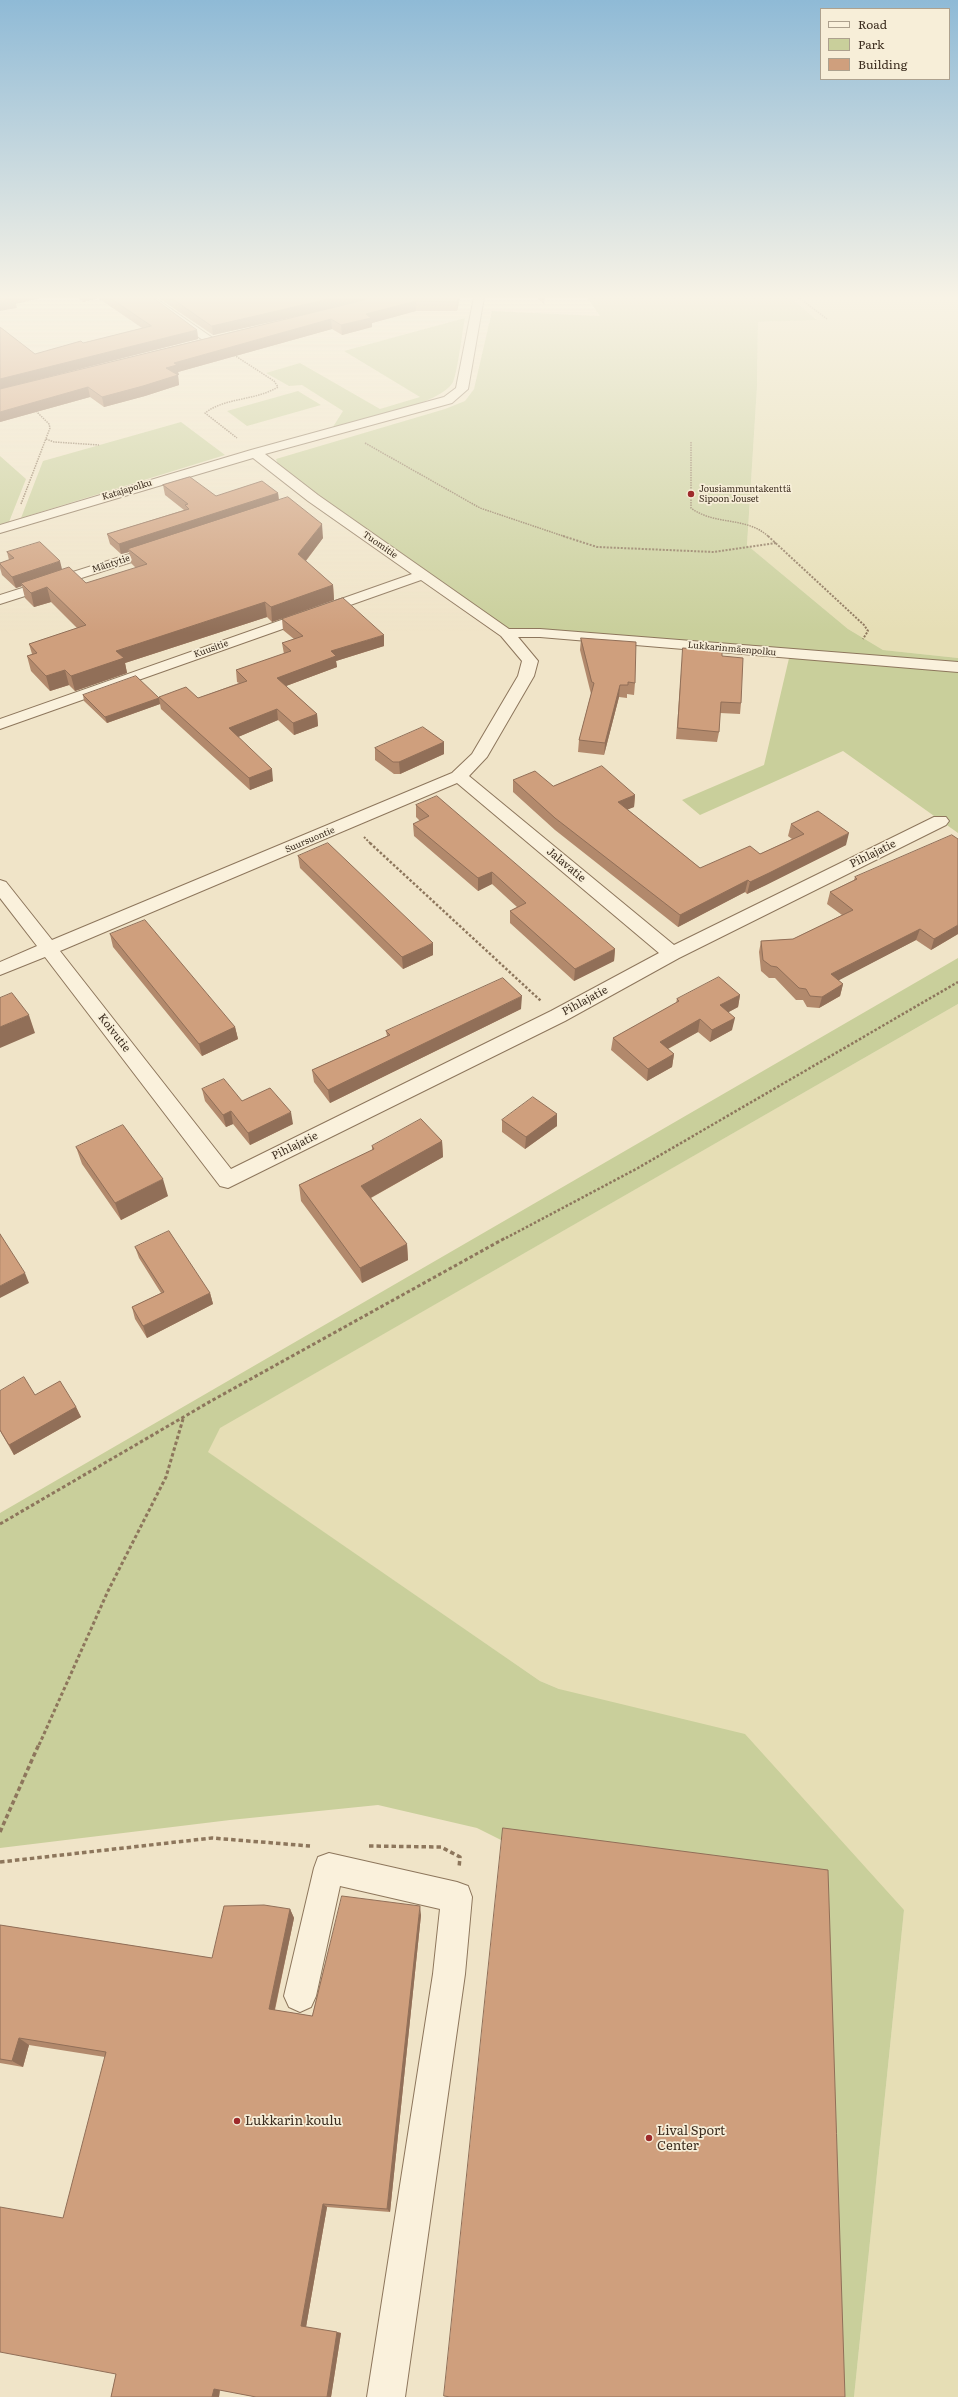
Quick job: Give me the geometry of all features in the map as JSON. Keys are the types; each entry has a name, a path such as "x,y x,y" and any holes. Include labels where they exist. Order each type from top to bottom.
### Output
{"street":[{"name":"Katajapolku","path":"0,529 128,489 255,453 422,409"},
{"name":"Tuomitie","path":"255,453 313,498 506,633"},
{"path":"298,503 313,498"},
{"name":"Mäntytie","path":"0,600 171,544"},
{"name":"Kuusitie","path":"0,724 421,575"},
{"name":"Lukkarinmäenpolku","path":"506,633 540,633 958,667"},
{"name":"Suursuontie","path":"0,969 458,777 479,757 527,672 530,661 528,657 506,633"},
{"name":"Jalavatie","path":"458,777 468,783 672,954"},
{"name":"Pihlajatie","path":"228,1180 558,1016 672,954 940,821"},
{"name":"Koivutie","path":"0,886 228,1180"},
{"path":"300,1996 329,1868 457,1897 449,1974 386,2397"}],"path":[{"path":"13,525 46,439 50,424 34,409"},
{"path":"211,409 204,413 255,453"},
{"path":"46,439 54,442 99,445"},
{"path":"364,442 480,508 598,547 714,552 776,542"},
{"path":"691,442 691,508 707,517 737,520 756,525 864,625 868,631 865,638 824,656"},
{"path":"363,836 558,1016"},
{"path":"0,1524 183,1419 506,1238 638,1168 958,982"},
{"path":"0,1832 108,1591 166,1477 183,1419"},
{"path":"0,1862 212,1838 317,1847"},
{"path":"363,1846 386,1844 441,1847 460,1857 457,1897"}],"shaded area":[{"path":"756,409 958,409 958,658 883,650 848,629 747,545"},
{"path":"958,1004 958,2397 854,2397 904,1910 559,1689 540,1681 207,1452 212,1432"}],"green space":[{"path":"235,409 307,409 247,426 227,411"},
{"path":"340,409 404,409 331,430 343,411"},
{"path":"445,409 756,409 747,545 848,629 883,650 958,658 958,833 843,751 700,815 682,800 764,765 790,654 513,632 279,467 276,459"},
{"path":"181,422 225,455 21,518 43,461"},
{"path":"0,456 26,479 9,522 0,525"},
{"path":"958,958 958,1004 220,1428 208,1452 540,1681 559,1689 745,1734 904,1910 854,2397 833,2397 503,1841 477,1828 378,1805 230,1820 0,1848 0,1513"}],"building":[{"path":"0,409 11,409 0,412"},
{"path":"190,477 216,496 262,481 278,493 119,544 107,534 189,509 185,505 188,504 163,485"},
{"path":"288,497 322,524 298,554 333,585 271,607 265,602 116,651 124,658 71,676 65,670 46,676 27,656 37,653 29,644 86,625 47,587 31,593 21,583 69,567 86,583 147,564 128,549"},
{"path":"40,542 60,561 12,577 0,564 14,558 7,552"},
{"path":"343,598 384,635 331,651 336,656 277,678 317,714 293,723 277,709 229,728 272,769 249,778 159,697 186,687 198,698 247,681 236,670 291,651 282,643 303,636 282,619"},
{"path":"581,638 636,642 635,683 628,682 628,685 620,685 605,743 579,740 594,683 592,682"},
{"path":"683,648 722,651 722,656 743,658 741,703 721,702 719,732 678,728"},
{"path":"136,676 159,698 105,717 83,695"},
{"path":"423,727 444,742 399,762 393,762 375,748"},
{"path":"602,766 635,795 618,802 700,868 750,846 760,854 804,834 791,824 818,811 849,833 750,882 748,880 680,915 555,818 513,780 535,771 553,786"},
{"path":"437,796 615,949 575,969 510,911 526,903 492,872 478,878 413,824 429,816 416,805"},
{"path":"952,835 958,839 958,925 934,939 920,929 831,974 843,984 822,997 810,996 806,989 799,988 777,967 771,966 763,960 761,941 793,939 853,910 830,892 857,879 855,877"},
{"path":"328,843 433,943 402,957 298,856"},
{"path":"145,920 235,1027 199,1044 110,934"},
{"path":"719,977 740,995 720,1005 735,1018 712,1030 700,1019 660,1042 674,1054 648,1069 613,1038 679,1001 677,999"},
{"path":"503,978 522,996 328,1090 312,1070 390,1035 386,1031"},
{"path":"12,993 29,1015 0,1027 0,998"},
{"path":"224,1079 242,1101 270,1088 291,1112 248,1133 231,1111 223,1115 202,1089"},
{"path":"533,1097 557,1114 526,1137 502,1120"},
{"path":"421,1119 442,1141 361,1186 407,1244 360,1268 299,1185 374,1149 372,1146"},
{"path":"123,1125 163,1179 115,1203 76,1147"},
{"path":"169,1231 210,1293 143,1326 132,1307 164,1292 135,1247"},
{"path":"0,1234 25,1273 0,1286"},
{"path":"24,1377 35,1395 60,1381 76,1407 9,1445 0,1430 0,1391"},
{"name":"Lival Sport Center","path":"503,1828 828,1870 845,2397 444,2396"},
{"path":"342,1896 420,1906 387,2209 323,2204 301,2326 337,2332 327,2397 256,2397 214,2389 212,2397 111,2397 116,2374 0,2352 0,2207 63,2218 106,2052 19,2038 12,2061 0,2059 0,1925 212,1958 224,1906 264,1905 290,1909 269,2009 312,2016"}],"place":[{"name":"Jousiammuntakenttä Sipoon Jouset","path":"691,494"},
{"name":"Lukkarin koulu","path":"237,2121"},
{"name":"Lival Sport Center","path":"649,2138"}]}
